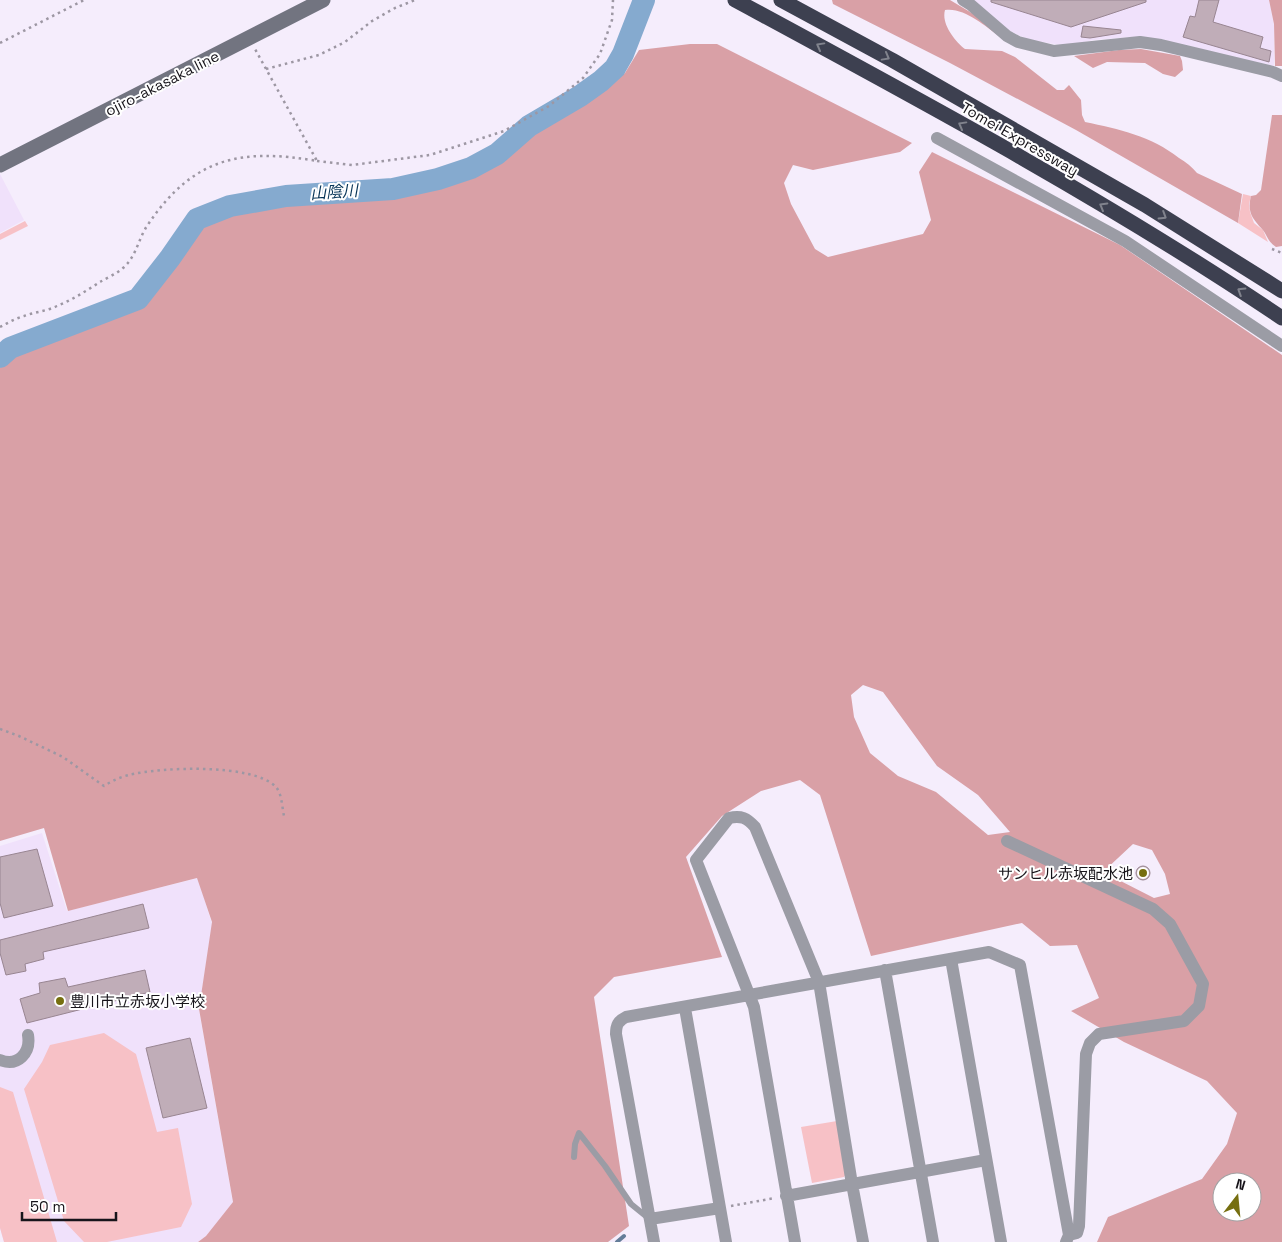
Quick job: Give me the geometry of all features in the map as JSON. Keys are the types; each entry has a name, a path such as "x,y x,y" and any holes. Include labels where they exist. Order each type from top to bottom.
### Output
{"highway":[{"name":"Tomei Expressway","path":"735,0 1126,219 1282,318"},
{"name":"Tomei Expressway","path":"782,0 892,60 1137,200 1282,291"}],"main road":[{"name":"ojiro-akasaka line","path":"0,166 323,0"}],"street":[{"path":"963,0 1007,36 1018,42 1054,51 1140,42 1161,45 1273,72 1282,76"},
{"path":"937,138 1124,240 1282,346"},
{"path":"795,1242 754,1007 696,860 729,818 738,816 744,817 755,827 819,982 863,1242"},
{"path":"654,1242 616,1034 616,1026 620,1020 989,952 1020,965 1068,1238 1077,1233 1079,1226 1086,1054 1090,1044 1099,1034 1184,1021 1199,1006 1203,984 1170,924 1153,909 1007,841"},
{"path":"951,959 1001,1242"},
{"path":"885,970 933,1242"},
{"path":"684,1008 726,1242"},
{"path":"0,1060 15,1062 23,1057 29,1043 28,1035"},
{"path":"786,1196 986,1160"},
{"path":"650,1219 720,1208"}],"lane":[{"path":"574,1157 575,1144 579,1133 631,1204 650,1219"}],"path":[{"path":"0,43 84,0"},
{"path":"266,69 319,55 345,42 372,20 415,0"},
{"path":"0,327 22,316 56,307 122,269 133,258 145,229 157,211 178,188 208,168 229,159 255,155 292,157 352,165 430,155 504,130 548,106 583,78 600,54 612,20 613,0"},
{"path":"249,39 317,161"},
{"path":"1272,248 1282,253"},
{"path":"0,729 63,757 104,786 130,774 194,768 234,771 265,779 276,787 280,794 284,816"},
{"path":"720,1208 786,1196"}],"shaded area":[{"path":"832,0 950,0 975,15 999,36 967,14 959,11 945,10 944,15 947,26 953,37 965,49 1002,51 1015,57 1057,90 1064,90 1069,85 1081,100 1082,115 1085,122 1134,134 1157,144 1186,163 1197,173 1242,194 1238,223 1076,130 833,4"},
{"path":"968,0 1269,0 1274,25 1274,66 1132,37 1093,40 1068,46 1029,40 1006,29"},
{"path":"1269,0 1282,0 1282,66 1275,66 1274,24"},
{"path":"690,44 717,44 912,143 900,152 813,170 793,165 784,183 791,204 815,249 828,257 923,234 931,220 919,172 932,152 1120,245 1282,355 1282,1242 1097,1242 1108,1217 1202,1179 1227,1144 1237,1113 1207,1081 1124,1042 1071,1011 1099,998 1077,945 1050,946 1022,923 871,956 820,795 800,780 761,791 722,816 686,857 722,957 614,977 594,997 629,1226 608,1242 198,1242 206,1236 233,1202 199,1009 212,922 197,878 68,911 44,828 0,841 0,368 18,352 114,313 152,293 203,221 243,209 291,201 391,196 449,185 499,162 533,132 625,73 639,50","holes":["863,685 883,692 937,766 978,795 1010,832 988,835 936,792 898,776 870,753 854,717 851,695","1133,844 1152,850 1165,874 1170,894 1154,898 1103,872"]},
{"path":"1141,49 1180,56 1183,70 1175,77 1163,74 1145,63 1107,62 1093,68 1074,56 1119,50"},
{"path":"1272,115 1282,115 1282,246 1276,247 1271,243 1250,211 1251,196 1256,195 1261,190"},
{"path":"0,174 24,220 0,233"},
{"path":"1243,194 1251,196 1249,204 1254,223 1263,230 1268,242 1238,223"},
{"path":"25,221 28,226 0,240 0,234"},
{"path":"42,833 67,911 198,878 212,924 199,1010 233,1203 206,1236 198,1242 4,1242 0,1228 0,846"},
{"path":"104,1033 136,1054 157,1132 178,1128 192,1204 181,1227 107,1242 84,1242 64,1221 24,1089 42,1062 50,1045"},
{"path":"0,1087 13,1092 57,1242 4,1242 0,1228"},
{"path":"837,1121 847,1173 844,1177 812,1183 801,1127"}],"building":[{"path":"991,0 1146,0 1146,2 1071,27 991,2"},
{"path":"1199,0 1219,0 1213,22 1263,37 1260,48 1271,51 1269,62 1183,37 1190,16 1195,17"},
{"path":"1083,26 1121,30 1121,33 1090,38 1081,37"},
{"path":"37,849 53,906 4,918 0,903 0,857"},
{"name":"サンヒル赤坂配水池","path":"1143,866 1148,868 1150,873 1148,878 1143,880 1138,878 1136,873 1138,868"},
{"path":"143,904 149,928 43,952 44,959 25,964 26,971 6,975 0,953 0,940"},
{"path":"145,970 150,992 27,1023 20,999 40,993 39,983 65,978 68,987"},
{"path":"190,1038 207,1108 163,1118 146,1048"}],"waterway":[{"name":"山陰川","path":"0,357 10,348 138,299 197,219 230,206 286,196 393,189 438,179 471,168 497,154 529,126 580,96 615,68 623,54 644,0"},
{"path":"617,1242 624,1236"}],"place":[{"name":"サンヒル赤坂配水池","path":"1143,873"},
{"name":"豊川市立赤坂小学校","path":"60,1001"}]}
